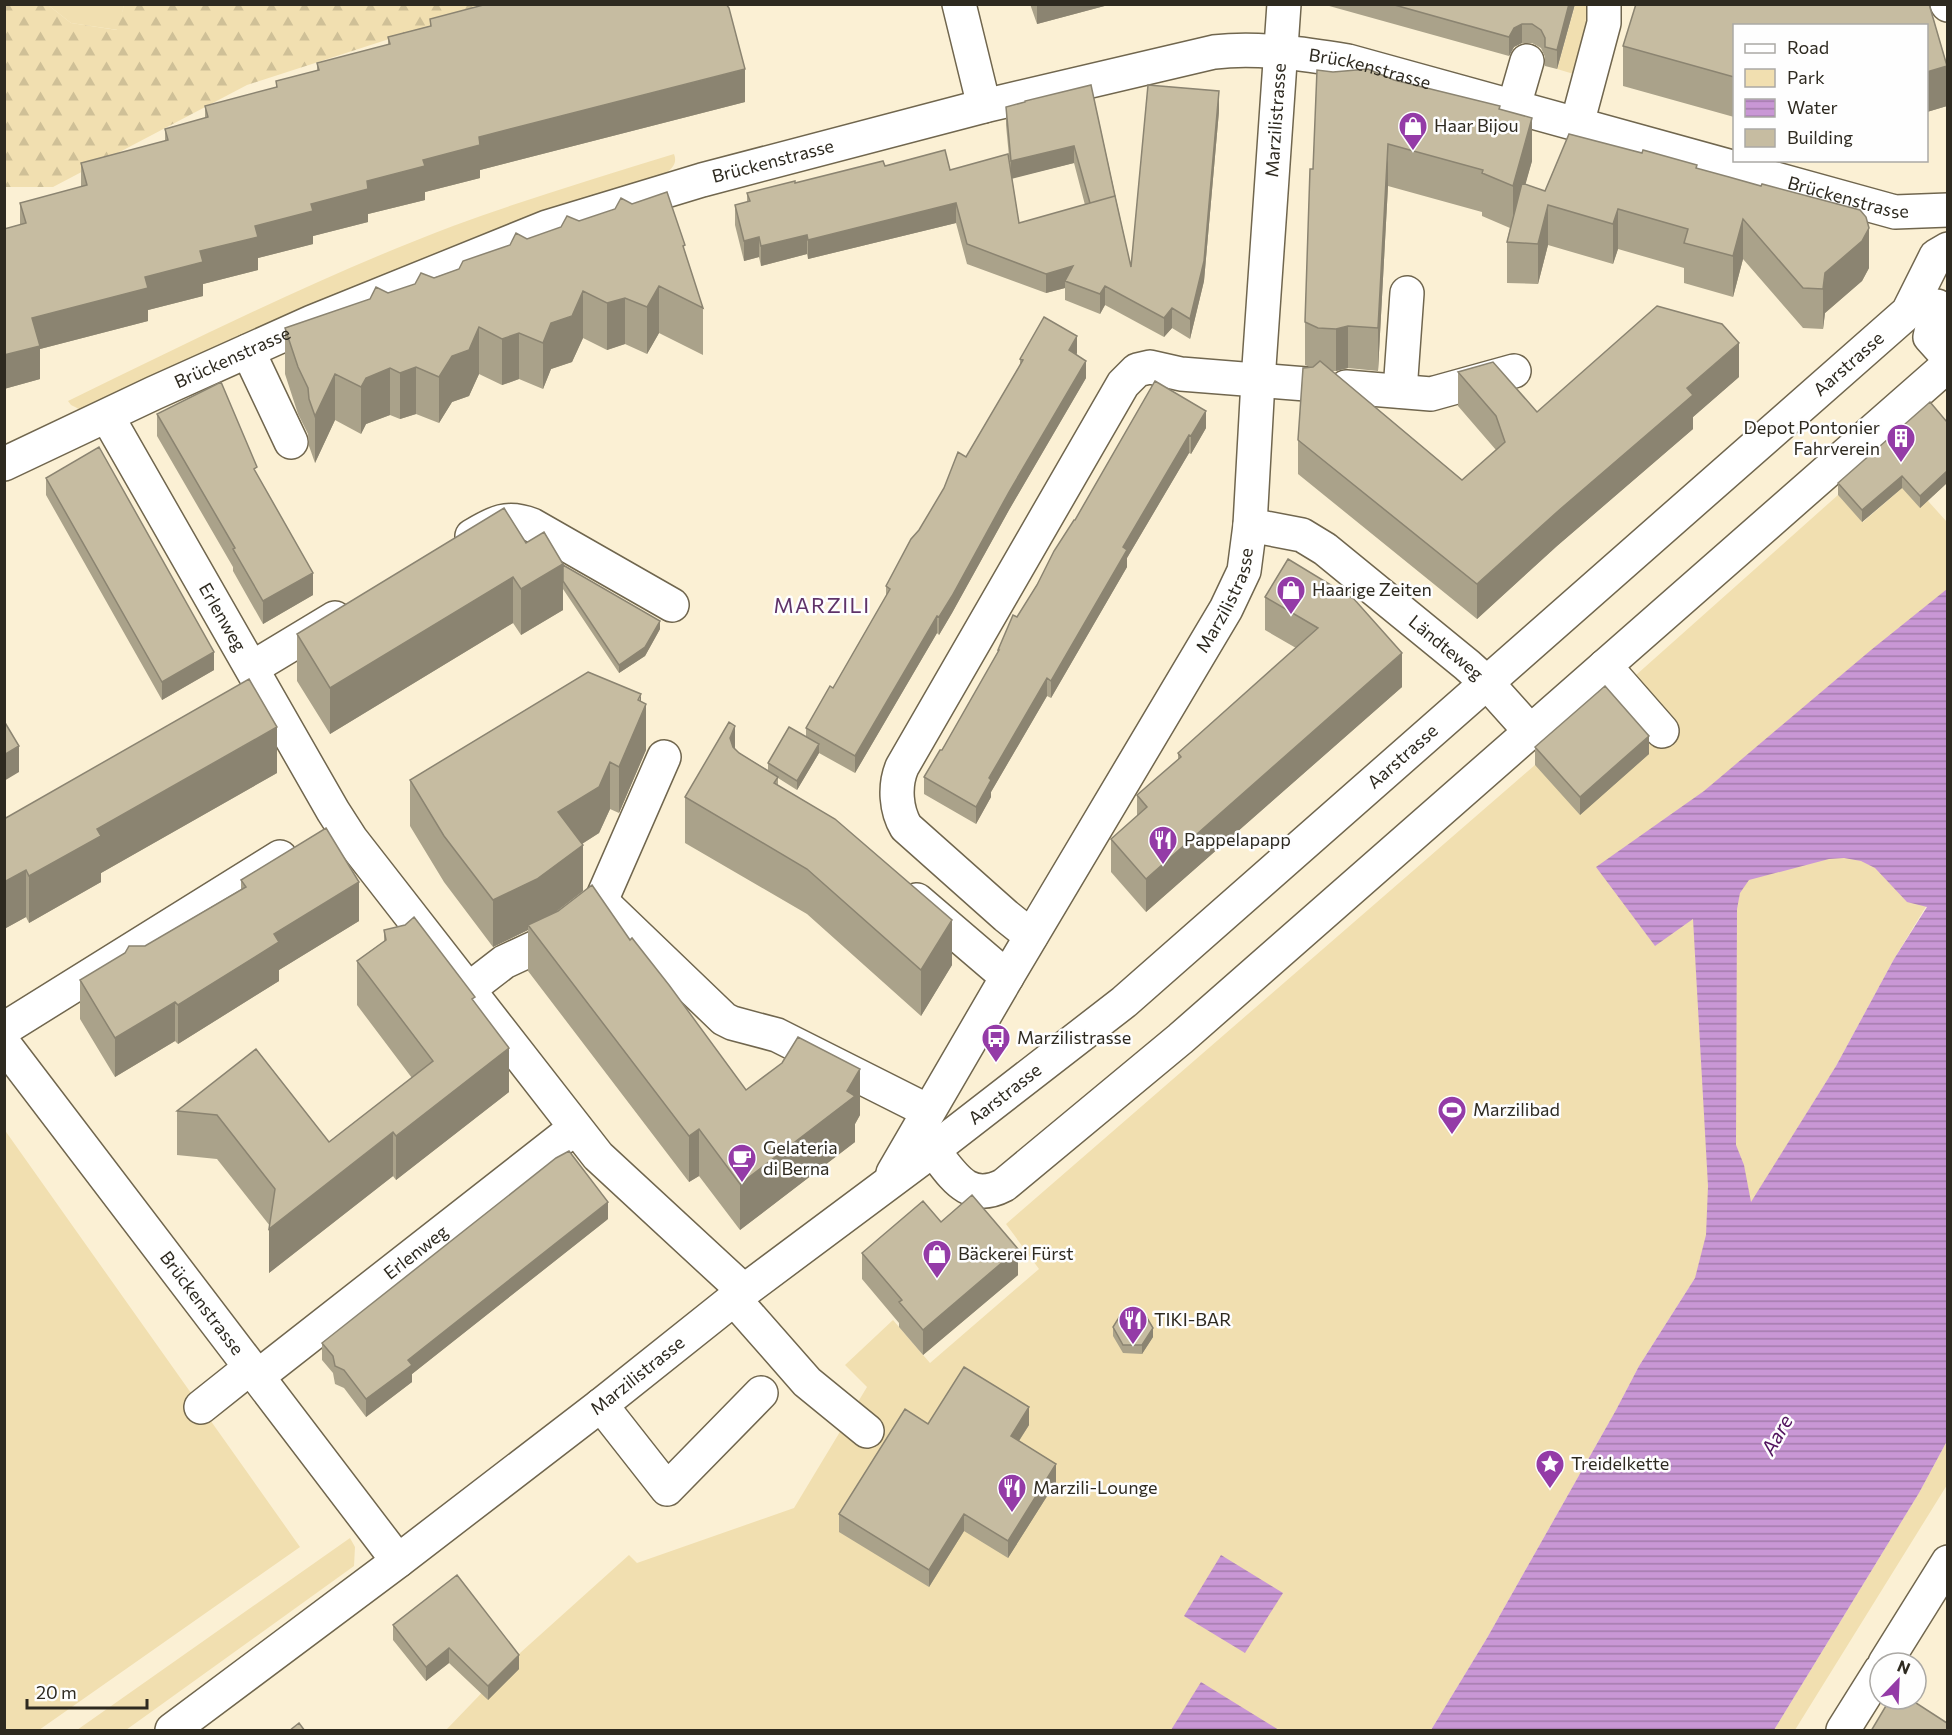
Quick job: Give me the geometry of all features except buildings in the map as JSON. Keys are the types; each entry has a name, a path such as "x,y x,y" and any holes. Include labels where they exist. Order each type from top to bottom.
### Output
{"street":[{"path":"959,4 984,106"},
{"name":"Marzilistrasse","path":"172,1731 398,1561 601,1405 739,1295 886,1185 1007,977 1019,926 1226,609 1244,571 1250,525 1284,4"},
{"path":"1577,124 1604,23 1604,4"},
{"name":"Brückenstrasse","path":"4,464 248,351 384,292 547,227 702,180 984,106 1214,52 1242,50 1348,61 1895,212 1947,210"},
{"path":"1514,106 1527,61"},
{"name":"Aarstrasse","path":"886,1185 1124,1002 1487,683 1931,306 1942,253"},
{"path":"1400,391 1407,293"},
{"path":"1931,306 1930,337 1947,357"},
{"path":"248,351 291,442"},
{"path":"933,1150 966,1187 988,1192 1004,1185 1180,1039 1947,365"},
{"path":"1019,926 906,827 898,809 899,772 1123,384 1131,375 1144,368 1157,368 1181,374 1306,384"},
{"path":"1346,387 1431,394 1514,370"},
{"name":"Erlenweg","path":"107,416 351,839 598,1156 739,1295 807,1382 867,1431"},
{"path":"451,549 491,525 503,520 518,520 532,525 672,604"},
{"name":"Ländteweg","path":"1250,525 1290,531 1325,549 1487,683 1530,732"},
{"path":"233,705 258,678 362,603"},
{"path":"1605,666 1662,731"},
{"path":"469,989 504,962 548,942 601,901 664,757"},
{"path":"4,1029 339,820"},
{"path":"896,882 1007,977"},
{"path":"601,901 724,1019 777,1035 928,1111"},
{"name":"Brückenstrasse","path":"4,1044 398,1561"},
{"name":"Erlenweg","path":"201,1407 254,1372 575,1128"},
{"path":"601,1405 667,1489 761,1393"},
{"path":"1892,1651 1947,1562"},
{"path":"1843,1731 1868,1705"}],"green space":[{"path":"5,5 48,5 71,23 117,30 124,5 479,5 451,19 247,85 53,187 5,187"},
{"path":"48,5 124,5 118,30 71,23"},
{"path":"1575,5 1589,5 1591,10 1577,75 1557,69"},
{"path":"674,154 673,166 663,175 536,213 460,243 251,331 81,410 68,401 259,309 404,245 563,188"},
{"name":"Marzilibad","path":"1910,481 1947,522 1947,872 1894,959 1836,1066 1751,1203 1695,1278 1639,1366 1487,1638 1431,1730 446,1730 520,1653 629,1555 637,1563 794,1508 867,1387 845,1365 893,1320 930,1363 1039,1269 1006,1224 1535,765 1838,495 1863,522"},
{"path":"4,1129 300,1547 39,1730 5,1730"},
{"path":"1947,1441 1947,1485 1795,1730 1774,1730 1919,1493"},
{"path":"350,1538 355,1547 354,1566 126,1730 77,1730"}],"water":[{"name":"Aare","path":"1947,589 1947,1441 1919,1493 1774,1730 1431,1730 1487,1638 1639,1366 1695,1278 1706,1235 1708,1186 1693,919 1655,946 1596,867 1704,791","holes":["1844,858 1861,861 1875,868 1907,902 1927,907 1894,959 1836,1066 1751,1202 1744,1165 1736,1145 1737,909 1740,893 1749,880 1829,859"]},
{"path":"1221,1555 1283,1593 1245,1653 1184,1616"},
{"path":"1201,1682 1279,1730 1171,1730"}],"place":[{"name":"Haar Bijou","path":"1413,152"},
{"name":"Depot Pontonier Fahrverein","path":"1901,464"},
{"name":"Haarige Zeiten","path":"1291,616"},
{"name":"Pappelapapp","path":"1163,866"},
{"name":"Marzilistrasse","path":"996,1064"},
{"name":"Marzilibad","path":"1452,1136"},
{"name":"Gelateria di Berna","path":"742,1184"},
{"name":"Bäckerei Fürst","path":"937,1280"},
{"name":"TIKI-BAR","path":"1133,1346"},
{"name":"Treidelkette","path":"1550,1490"},
{"name":"Marzili-Lounge","path":"1012,1514"}],"district":[{"name":"MARZILI","path":"822,606"}]}
